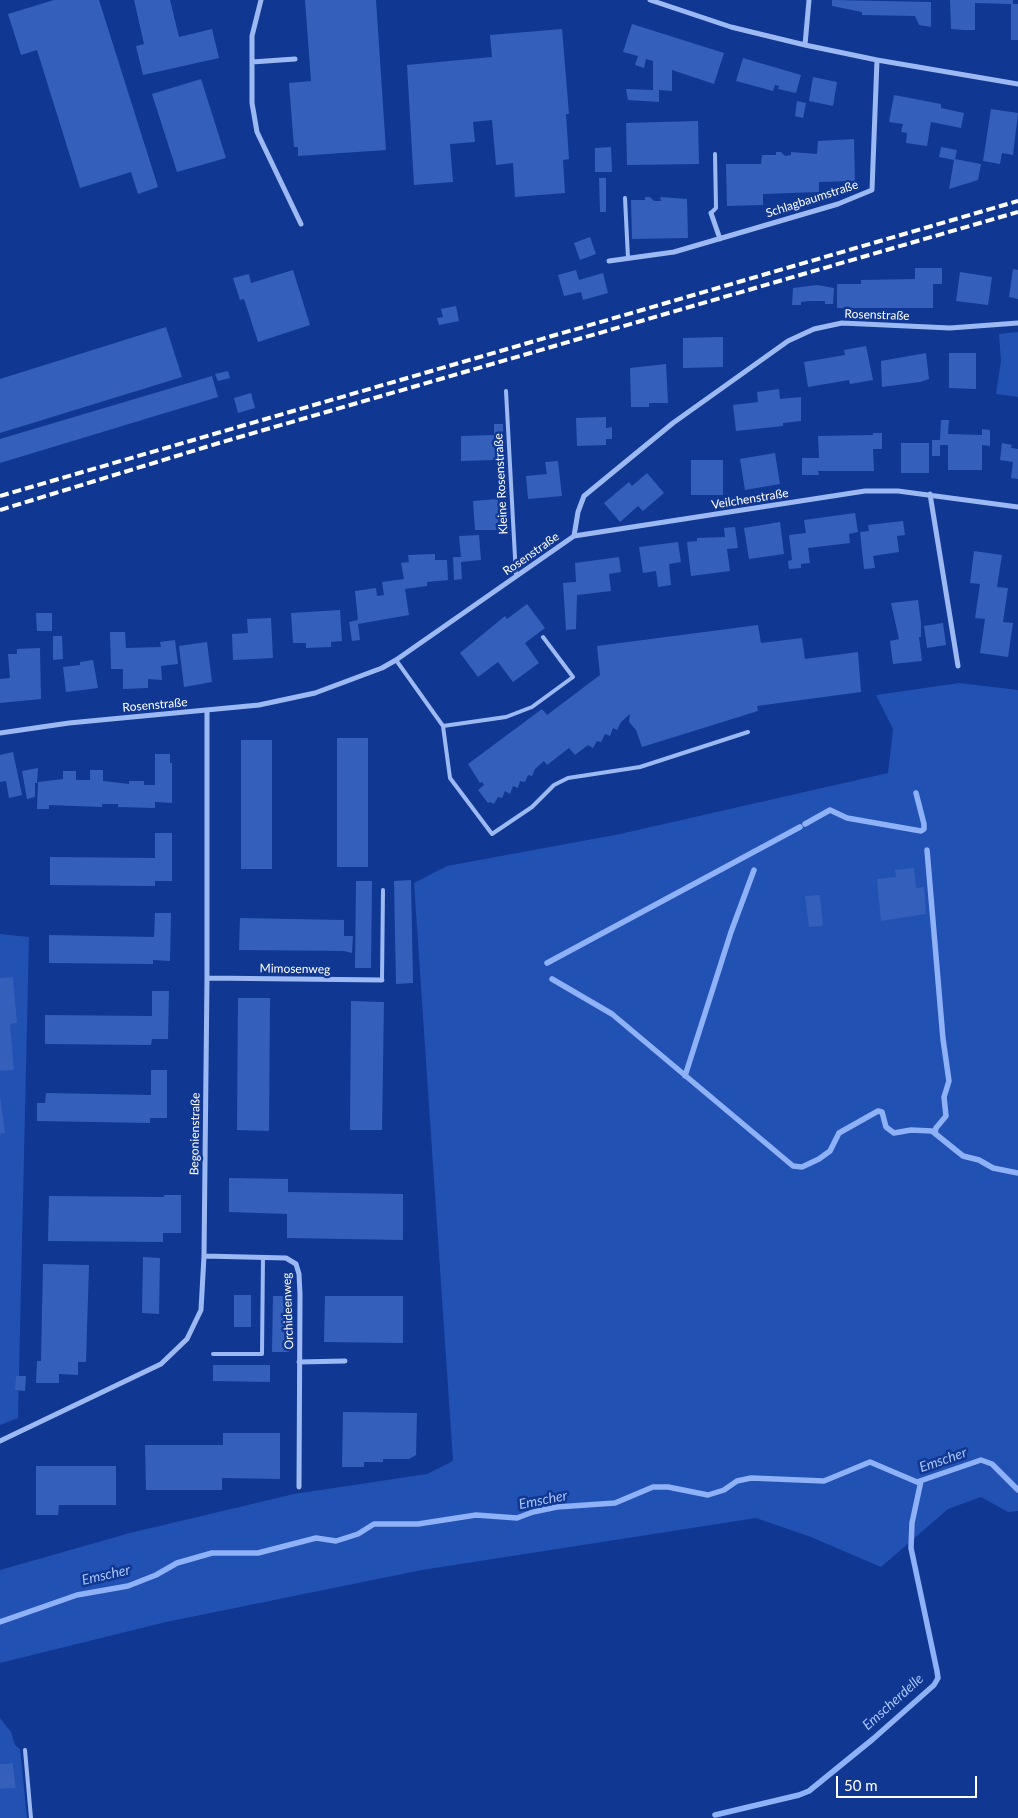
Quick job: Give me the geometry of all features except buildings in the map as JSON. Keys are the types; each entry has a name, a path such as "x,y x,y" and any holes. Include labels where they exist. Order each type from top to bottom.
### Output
{"street":[{"path":"261,0 252,36 252,103 257,132 302,224"},
{"path":"650,0 731,27 805,44 877,60 1018,84"},
{"path":"805,44 809,0"},
{"path":"252,62 295,59"},
{"name":"Schlagbaumstraße","path":"609,261 674,252 838,204 872,190 877,60"},
{"path":"712,213 720,239"},
{"name":"Rosenstraße","path":"0,733 69,723 259,705 315,693 382,668 574,536 578,512 584,496 673,423 788,341 814,329 842,323 950,328 1018,323"},
{"name":"Veilchenstraße","path":"574,536 865,491 898,491 930,494 1018,507"},
{"path":"930,494 958,666"},
{"name":"Begonienstraße","path":"0,1441 162,1364 187,1339 201,1310 204,1256 208,710"},
{"name":"Mimosenweg","path":"207,978 382,980"},
{"name":"Orchideenweg","path":"204,1256 286,1258 296,1264 299,1274 299,1487"},
{"name":"Orchideenweg","path":"299,1362 344,1361"}],"lane":[{"path":"712,213 716,208 715,154"},
{"path":"625,198 628,258"},
{"name":"Kleine Rosenstraße","path":"506,391 516,576"},
{"path":"443,726 506,717 532,707 573,677 543,637"},
{"path":"396,660 443,726 450,778 492,834 532,807 554,785 568,778 640,767 748,732"},
{"path":"382,890 382,980"},
{"path":"214,1354 262,1354 263,1257"},
{"path":"24,1750 31,1818"}],"shaded area":[{"path":"1018,332 1018,397 996,394 1001,361 999,334"},
{"path":"959,683 1018,690 1018,1511 1008,1512 981,1497 948,1509 881,1567 811,1537 756,1518 422,1570 166,1622 0,1663 0,1570 130,1533 294,1494 427,1474 453,1461 414,883 447,866 620,834 888,773 893,729 876,695"},
{"path":"0,934 29,937 18,1418 0,1425"},
{"path":"0,1718 11,1732 15,1745 20,1749 27,1818 0,1818 0,1789 16,1787 13,1763 0,1764"}],"waterway":[{"path":"805,824 830,810 847,818 921,831 924,829 924,824 916,793"},
{"path":"547,963 800,827"},
{"path":"927,850 943,1039 949,1081 944,1097 946,1116 936,1128 935,1133"},
{"path":"685,1076 731,932 754,870"},
{"path":"552,979 612,1014 793,1166 802,1167 819,1159 830,1151 839,1133 878,1111 882,1112 886,1127 894,1133 911,1130 932,1131 963,1156 979,1160 993,1168 1018,1173"},
{"name":"Emscher","path":"0,1622 77,1595 128,1586 156,1575 177,1563 212,1553 258,1553 316,1538 336,1541 358,1534 374,1524 418,1524 476,1515 517,1518 533,1512 557,1507 615,1503 653,1487 668,1487 708,1495 724,1490 737,1481 751,1478 824,1481 870,1462 917,1482 981,1460 992,1464 1018,1490"},
{"name":"Emscherdelle","path":"715,1815 809,1791 873,1739 934,1685 938,1678 937,1671 911,1548 912,1523 921,1481"}],"railway":[{"path":"0,496 1018,201"},
{"path":"0,510 219,443 1018,212"}]}
